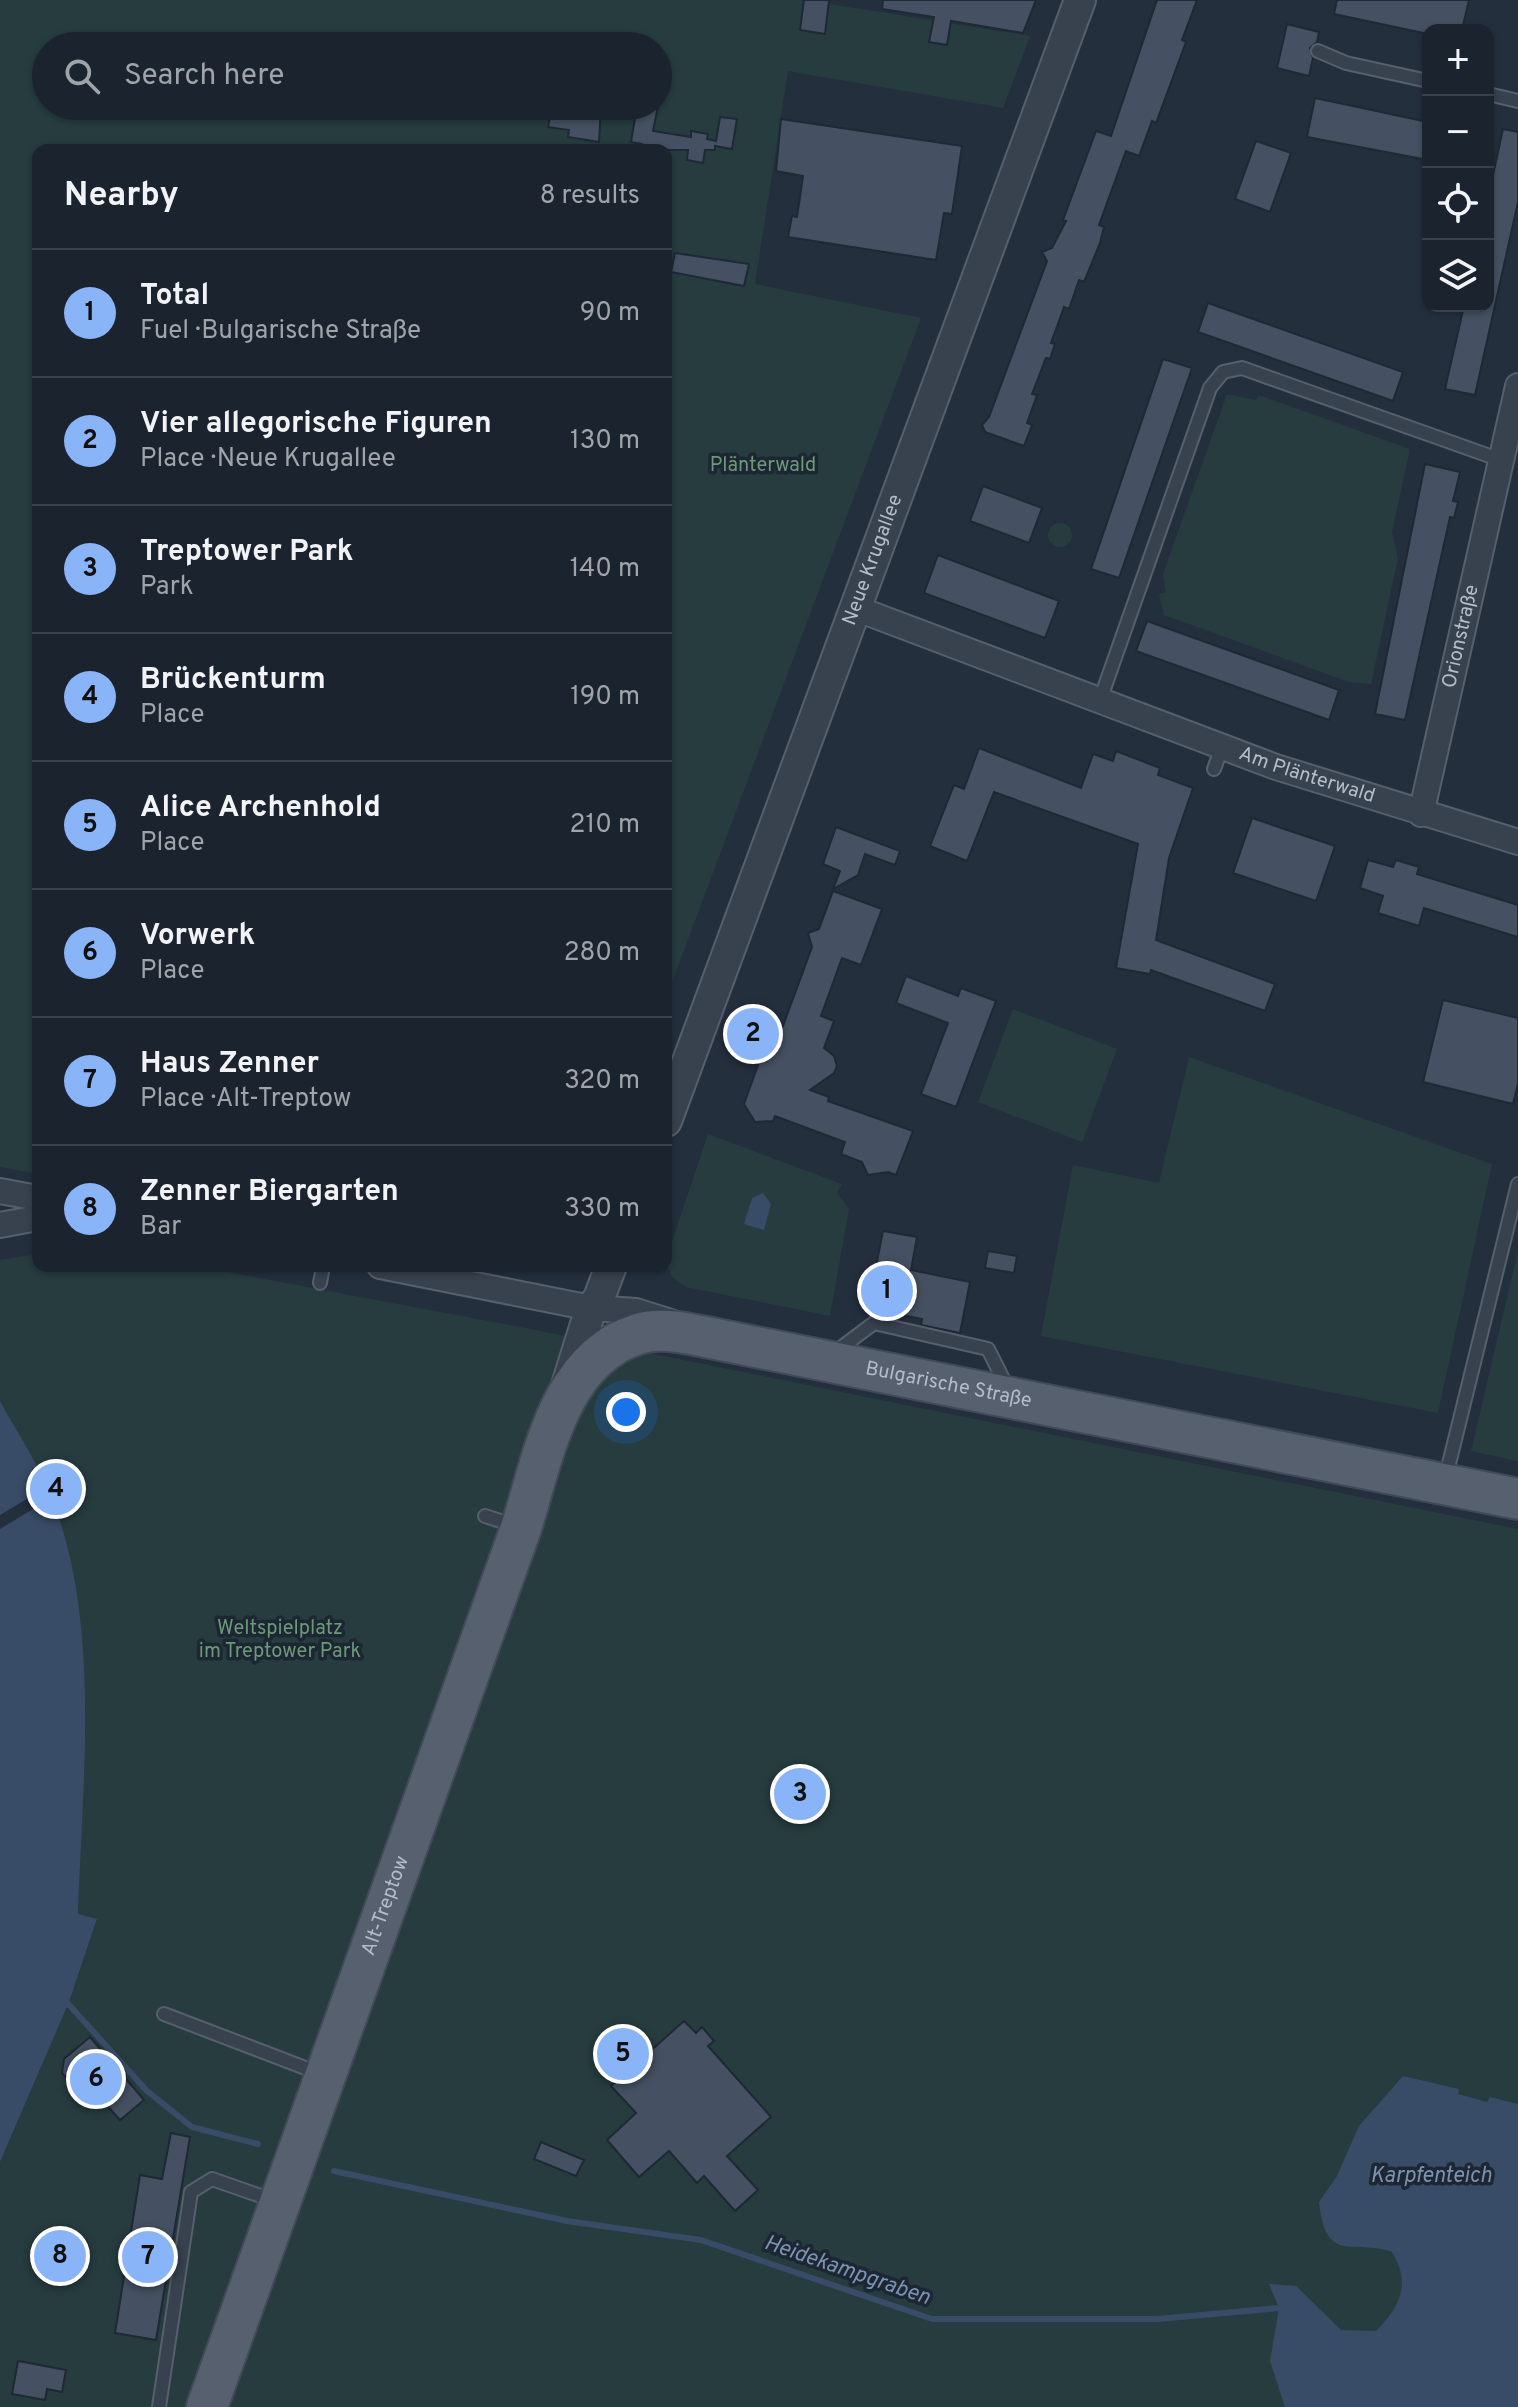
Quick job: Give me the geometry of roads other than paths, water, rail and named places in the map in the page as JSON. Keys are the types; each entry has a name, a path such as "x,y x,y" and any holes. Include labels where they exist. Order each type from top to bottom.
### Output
{"main road":[{"name":"Alt-Treptow","path":"207,2407 324,2075 503,1522 560,1406 589,1366 617,1344 655,1331 706,1337"},
{"name":"Bulgarische Straße","path":"706,1337 1518,1499"}],"street":[{"name":"Neue Krugallee","path":"672,1105 1080,0"},
{"name":"Orionstraße","path":"1421,814 1518,386"},
{"name":"Am Plänterwald","path":"855,608 1099,703 1218,758 1518,842"},
{"path":"0,1191 32,1197"},
{"path":"0,1225 32,1219"},
{"name":"Bulgarische Straße","path":"410,1272 591,1308 636,1311 706,1337"},
{"path":"591,1308 599,1298 609,1272"},
{"name":"Alt-Treptow","path":"560,1406 591,1308"}],"lane":[{"path":"1318,51 1346,63 1422,80"},
{"path":"1494,95 1518,101"},
{"path":"1099,703 1210,388 1223,372 1242,368 1501,460"},
{"path":"1444,1485 1518,1184"},
{"path":"320,1283 322,1272"},
{"path":"164,2014 324,2075"},
{"path":"159,2407 191,2192 212,2179 278,2203"}],"water":[{"path":"763,1193 771,1204 764,1230 744,1224 752,1198"},
{"path":"0,1401 49,1491 69,1552 78,1602 85,1707 78,1914 97,1919 69,2002 0,2162"},
{"name":"Karpfenteich","path":"1403,2076 1459,2089 1458,2094 1487,2102 1490,2097 1518,2104 1518,2407 1285,2407 1270,2361 1279,2308 1269,2284 1296,2286 1341,2330 1376,2331 1397,2303 1402,2284 1398,2263 1392,2252 1335,2242 1328,2235 1319,2202 1337,2176 1359,2126"}],"waterway":[{"name":"Heidekampgraben","path":"62,1997 147,2091 192,2127 258,2144"},
{"name":"Heidekampgraben","path":"334,2171 567,2221 701,2240 932,2319 1158,2319 1279,2308 1285,2313"}],"place":[{"name":"Vier allegorische Figuren","path":"753,1034"},
{"name":"Total","path":"887,1291"},
{"name":"Brückenturm","path":"56,1489"},
{"name":"Treptower Park","path":"800,1794"},
{"name":"Alice Archenhold","path":"623,2054"},
{"name":"Vorwerk","path":"96,2079"},
{"name":"Zenner Biergarten","path":"60,2256"},
{"name":"Haus Zenner","path":"148,2257"}],"park label":[{"name":"Plänterwald","path":"763,466"},
{"name":"Weltspielplatz im Treptower Park","path":"280,1640"}]}
